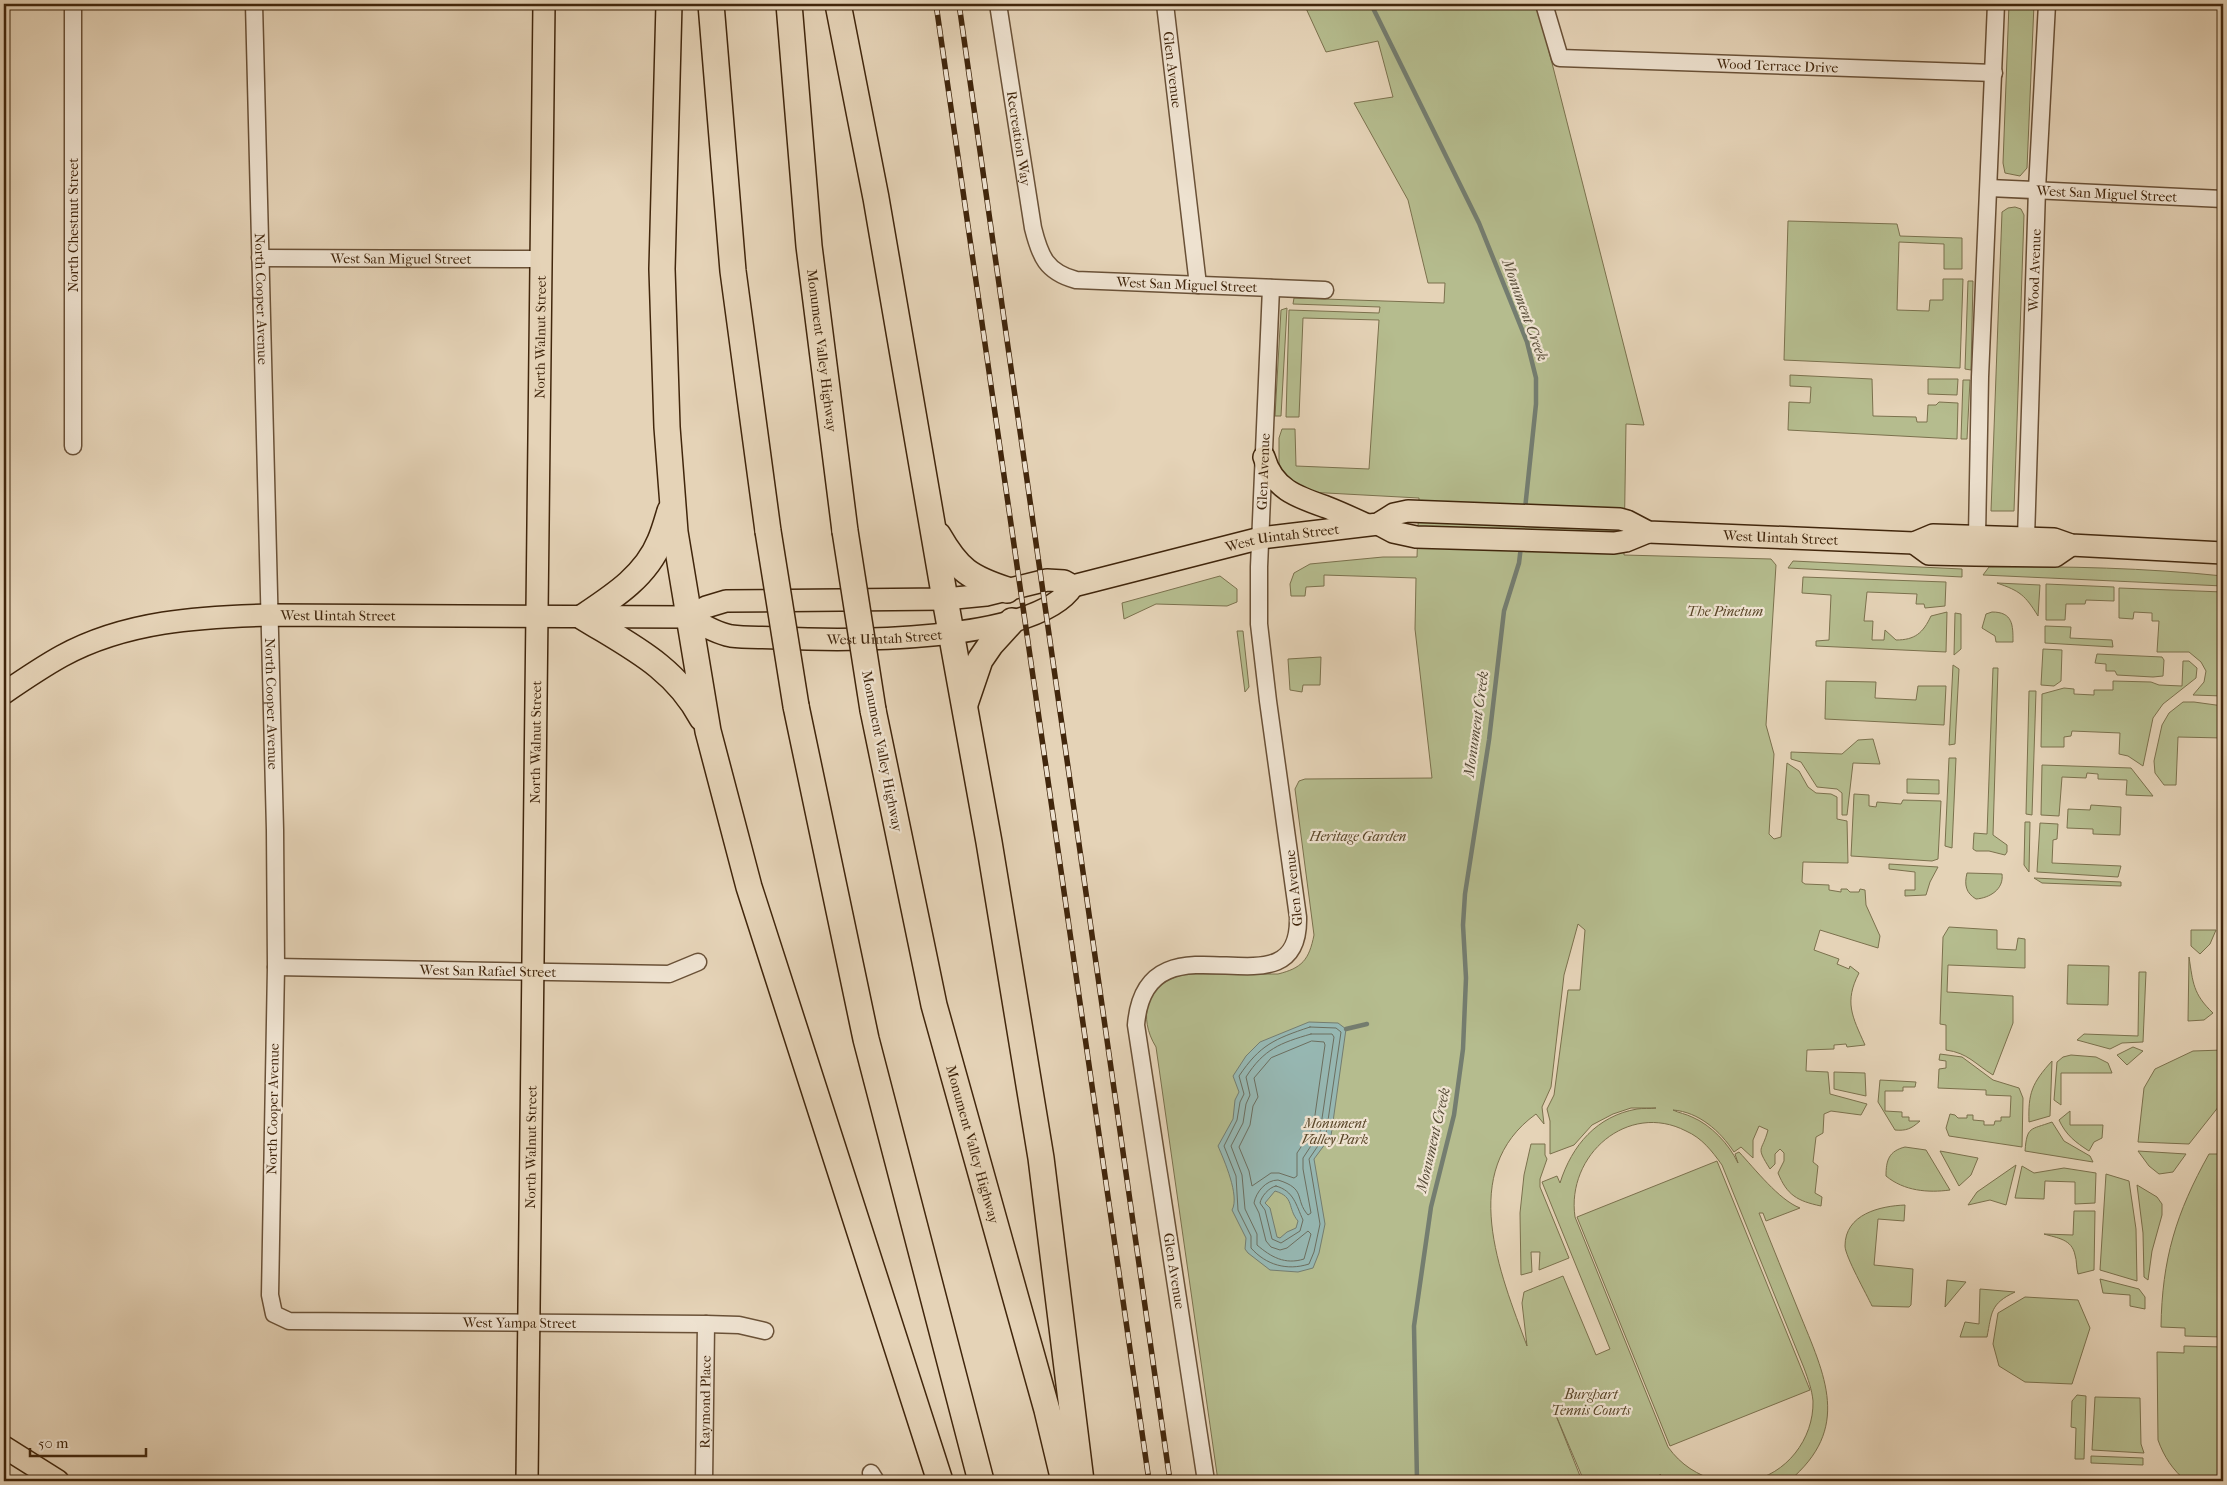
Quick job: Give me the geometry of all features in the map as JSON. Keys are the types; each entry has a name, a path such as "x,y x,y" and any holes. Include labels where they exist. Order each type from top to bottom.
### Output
{"highway":[{"path":"670,4 662,269 667,427 675,532 708,731 749,887 940,1481"},
{"path":"711,4 733,271 768,531 796,706 866,1039 981,1481"},
{"name":"Monument Valley Highway","path":"789,4 809,246 845,531 873,710 934,1005 1047,1410 1064,1481"},
{"path":"838,4 876,198 951,634 990,842 1041,1158 1081,1481"},
{"path":"673,502 660,541 642,570 623,589 583,617 664,668 692,701 708,731"},
{"path":"933,526 945,548 962,570 981,582 1007,590"},
{"path":"964,706 980,660 991,644 1012,621"}],"main road":[{"name":"North Walnut Street","path":"527,1481 544,4"},
{"path":"1264,457 1271,474 1282,488 1297,497 1373,524"},
{"name":"West Uintah Street","path":"689,617 706,607 726,601 945,599 986,595 1048,580 1064,581 1073,586 1261,538 1373,524 1394,514 1416,510 1597,518 1627,521 1648,532"},
{"name":"West Uintah Street","path":"1373,524 1392,532 1416,537 1597,543 1626,541 1648,532 1914,543 1932,535 2054,539 2072,545 2223,553"},
{"name":"West Uintah Street","path":"1914,543 1929,554 1947,555 2055,556 2072,545"},
{"name":"West Uintah Street","path":"4,693 63,655 96,640 135,628 208,617 270,615 538,618 689,617 708,628 731,636 819,640 909,637 951,634 1012,621 1048,608 1068,594 1073,586"},
{"path":"4,1448 58,1481"}],"street":[{"name":"North Chestnut Street","path":"72,446 73,4"},
{"name":"North Cooper Avenue","path":"254,4 270,615 276,967 270,1295 274,1314"},
{"name":"Recreation Way","path":"998,4 1033,228 1042,258 1052,269"},
{"name":"Glen Avenue","path":"1165,4 1198,285"},
{"name":"Wood Terrace Drive","path":"1544,4 1560,58 1994,73"},
{"path":"1977,536 1980,377 1996,4"},
{"name":"Wood Avenue","path":"2026,538 2037,189 2047,4"},
{"name":"West San Miguel Street","path":"1989,188 2223,198"},
{"name":"West San Miguel Street","path":"260,258 542,259"},
{"name":"West San Miguel Street","path":"1052,269 1062,277 1076,280 1325,290"},
{"name":"Glen Avenue","path":"1206,1481 1136,1025 1140,998 1162,973 1182,966 1274,964 1289,954 1299,933 1260,642 1259,567 1271,288"},
{"name":"West San Rafael Street","path":"276,967 669,974 698,962"},
{"name":"West Yampa Street","path":"274,1314 289,1321 706,1324 739,1325 765,1331"},
{"name":"Raymond Place","path":"704,1481 706,1324"}],"green space":[{"name":"Monument Valley Park","path":"1304,4 1537,4 1644,425 1626,424 1624,555 1771,559 1776,565 1766,725 1774,754 1769,834 1774,839 1781,837 1787,763 1799,771 1808,787 1816,793 1831,794 1837,797 1837,819 1847,821 1848,863 1803,862 1802,882 1805,884 1829,885 1829,890 1841,892 1841,889 1847,889 1850,892 1859,892 1860,889 1865,890 1866,905 1880,936 1878,948 1820,930 1814,950 1839,959 1837,964 1849,969 1850,966 1859,973 1852,992 1851,1009 1856,1026 1865,1045 1847,1047 1846,1044 1834,1045 1834,1049 1807,1050 1806,1071 1828,1072 1830,1094 1867,1104 1861,1115 1831,1111 1824,1114 1823,1133 1816,1137 1813,1162 1818,1166 1815,1193 1822,1197 1821,1206 1799,1199 1785,1187 1778,1173 1784,1161 1784,1153 1780,1149 1775,1154 1775,1164 1770,1169 1761,1152 1768,1130 1759,1126 1753,1140 1753,1158 1741,1147 1734,1152 1715,1130 1692,1114 1673,1110 1699,1120 1713,1130 1724,1142 1738,1163 1735,1154 1739,1152 1776,1191 1800,1208 1766,1221 1763,1213 1759,1213 1817,1358 1824,1380 1827,1401 1827,1421 1821,1441 1809,1461 1789,1481 1749,1481 1775,1471 1795,1453 1809,1429 1812,1415 1812,1393 1804,1368 1722,1165 1706,1145 1692,1134 1664,1124 1643,1123 1623,1129 1605,1140 1591,1155 1580,1173 1575,1194 1575,1217 1668,1447 1678,1459 1690,1468 1703,1476 1718,1481 1663,1481 1660,1474 1662,1481 1584,1481 1555,1413 1582,1481 1218,1481 1156,1047 1147,1025 1148,1004 1160,986 1170,979 1182,975 1278,974 1299,966 1307,957 1314,935 1295,789 1299,781 1305,779 1432,778 1415,629 1416,578 1324,575 1324,586 1306,587 1305,596 1291,596 1290,584 1294,573 1310,564 1383,557 1417,557 1419,498 1308,492 1279,472 1279,438 1282,429 1295,429 1296,466 1369,469 1379,320 1303,318 1299,417 1286,417 1289,310 1379,313 1380,307 1293,304 1294,298 1444,303 1445,283 1428,283 1408,200 1354,103 1393,97 1378,41 1326,52","holes":["1578,924 1585,930 1580,990 1568,990 1554,1095 1547,1109 1550,1121 1550,1154 1574,1145 1592,1125 1613,1114 1631,1108 1656,1108 1637,1109 1623,1113 1598,1125 1588,1134 1571,1156 1560,1183 1557,1176 1542,1182 1610,1349 1596,1355 1563,1276 1524,1292 1522,1303 1527,1346 1497,1256 1492,1224 1491,1193 1497,1164 1512,1137 1536,1114 1544,1124 1542,1107 1551,1087 1564,975"]},
{"path":"2009,4 2034,4 2027,168 2020,176 2005,173 2003,163"},
{"path":"2015,207 2021,209 2024,215 2014,511 1991,511 2002,212 2008,208"},
{"path":"1788,221 1897,224 1900,236 1962,238 1962,269 1944,269 1944,244 1899,242 1897,310 1929,311 1930,300 1943,300 1943,279 1963,279 1960,368 1784,360"},
{"path":"1968,281 1973,281 1971,370 1965,369"},
{"path":"1287,308 1281,416 1275,416 1281,310"},
{"path":"1790,375 1872,379 1873,416 1916,417 1917,422 1927,422 1928,405 1936,405 1939,402 1958,403 1957,439 1788,430 1789,402 1810,403 1811,387 1790,386"},
{"path":"1928,379 1958,379 1957,395 1928,394"},
{"path":"1963,380 1970,380 1967,439 1961,439"},
{"path":"1793,561 1962,569 1962,577 1788,568"},
{"path":"1989,567 2106,568 2194,573 2223,576 2223,586 1983,575"},
{"path":"1220,576 1237,589 1237,602 1227,606 1156,604 1124,619 1122,603"},
{"path":"1803,577 1946,582 1945,606 1925,608 1924,604 1916,604 1917,594 1867,592 1864,621 1873,621 1872,640 1884,640 1885,630 1896,640 1903,640 1918,634 1925,627 1931,616 1947,612 1946,652 1816,646 1816,641 1829,640 1831,595 1802,593"},
{"path":"1997,583 2040,585 2038,616 2021,595"},
{"path":"2046,584 2114,587 2114,601 2086,600 2085,604 2066,604 2065,620 2046,620"},
{"path":"2119,588 2223,592 2223,696 2193,695 2204,682 2206,671 2201,662 2189,652 2157,652 2159,621 2152,621 2152,613 2134,612 2133,619 2119,618"},
{"path":"1992,612 2004,614 2008,617 2013,630 2013,642 1996,642 1995,636 1982,628 1986,614"},
{"path":"1955,613 1961,614 1961,649 1954,655"},
{"path":"2045,626 2071,627 2070,638 2112,640 2113,647 2045,643"},
{"path":"1237,631 1243,631 1249,687 1245,692"},
{"path":"2043,649 2062,650 2061,681 2054,686 2041,685"},
{"path":"2097,654 2162,657 2164,660 2163,676 2117,675 2115,671 2106,671 2106,664 2095,663"},
{"path":"1321,657 1320,685 1303,685 1302,692 1290,690 1288,659"},
{"path":"2183,661 2189,661 2197,668 2196,678 2163,704 2153,718 2143,766 2128,756 2119,754 2120,733 2072,731 2071,736 2064,737 2064,747 2041,747 2042,694 2064,688 2074,689 2074,694 2094,695 2094,690 2113,690 2113,681 2151,682 2159,685 2182,686"},
{"path":"1953,665 1959,669 1955,744 1949,745"},
{"path":"1993,668 1998,668 1993,835 2007,845 2005,855 1973,849 1974,833 1987,834"},
{"path":"1826,681 1876,682 1875,698 1916,700 1918,686 1946,686 1944,725 1825,719"},
{"path":"2029,691 2036,691 2032,815 2026,814"},
{"path":"2183,702 2223,706 2223,738 2178,737 2176,785 2164,785 2155,773 2154,761 2162,725 2169,713"},
{"path":"1873,739 1880,764 1853,763 1847,815 1842,815 1842,793 1837,789 1817,787 1801,762 1791,759 1791,752 1842,754 1858,740"},
{"path":"1949,758 1956,758 1952,848 1945,846"},
{"path":"2042,765 2131,768 2153,796 2126,795 2127,780 2098,779 2098,774 2087,773 2086,778 2062,777 2059,816 2041,815"},
{"path":"1907,779 1939,780 1939,794 1907,793"},
{"path":"1854,794 1869,795 1869,806 1876,807 1877,802 1901,804 1903,800 1941,801 1938,859 1932,861 1851,856"},
{"path":"2091,805 2121,807 2120,835 2093,834 2093,829 2067,828 2068,809 2090,810"},
{"path":"2025,822 2030,822 2029,872 2024,865"},
{"path":"2040,823 2058,824 2057,839 2053,840 2052,863 2121,866 2118,877 2037,872"},
{"path":"1889,864 1938,867 1926,895 1905,896 1905,890 1915,890 1915,872 1889,869"},
{"path":"1967,873 2002,874 2001,884 1991,895 1976,899 1967,888"},
{"path":"2034,878 2121,882 2121,886 2042,883"},
{"path":"1949,927 1997,930 1997,949 2016,950 2018,938 2025,939 2025,968 1948,965 1947,992 2013,996 2013,1023 1993,1075 1966,1056 1946,1050 1946,1025 1940,1024 1943,937"},
{"path":"2191,930 2216,930 2210,944 2200,954 2191,946"},
{"path":"2189,957 2195,988 2201,1000 2213,1013 2204,1020 2188,1021"},
{"path":"2068,965 2109,966 2108,1005 2067,1004"},
{"path":"2139,972 2146,972 2143,1042 2122,1043 2110,1049 2077,1040 2084,1034 2138,1036"},
{"path":"2133,1047 2143,1051 2127,1065 2117,1055"},
{"path":"2223,1050 2223,1101 2189,1144 2138,1142 2144,1088 2155,1069 2193,1051"},
{"path":"1940,1054 1962,1057 1993,1080 2019,1088 2023,1098 2022,1147 1949,1136 1946,1128 1950,1114 1958,1118 1967,1118 1967,1115 1973,1115 1973,1120 1984,1121 1984,1125 1994,1125 1995,1121 2001,1121 2001,1117 2010,1117 2011,1096 1986,1095 1986,1090 1938,1088 1939,1069 1946,1068 1946,1061 1939,1060"},
{"path":"2071,1055 2096,1057 2108,1063 2112,1073 2061,1073 2061,1105 2054,1100 2057,1062 2063,1057"},
{"path":"2052,1061 2050,1116 2029,1122 2029,1103 2033,1089 2040,1076"},
{"path":"1834,1072 1865,1073 1866,1096 1834,1089"},
{"path":"1880,1080 1916,1082 1915,1087 1903,1087 1903,1091 1885,1091 1885,1111 1902,1112 1902,1117 1909,1117 1909,1121 1920,1121 1908,1129 1895,1130 1878,1102"},
{"path":"2070,1111 2070,1125 2103,1125 2102,1138 2094,1142 2089,1151 2071,1138 2059,1120"},
{"path":"2052,1122 2064,1141 2090,1156 2093,1162 2025,1151 2027,1137 2031,1130"},
{"path":"1531,1144 1545,1144 1547,1159 1540,1179 1540,1187 1569,1258 1539,1270 1540,1252 1531,1252 1532,1272 1521,1275 1520,1213 1524,1175"},
{"path":"1905,1147 1926,1150 1950,1190 1916,1190 1900,1185 1886,1176 1890,1157 1895,1151"},
{"path":"1940,1151 1978,1158 1971,1175 1959,1186"},
{"path":"2138,1151 2186,1154 2173,1172 2159,1174 2149,1166"},
{"path":"2209,1154 2223,1154 2223,1337 2185,1336 2185,1328 2161,1327 2164,1280 2173,1237 2180,1217 2188,1196"},
{"path":"1717,1161 1810,1390 1670,1446 1577,1217"},
{"path":"2016,1165 2006,1205 1990,1200 1968,1205 1977,1192"},
{"path":"2022,1166 2034,1173 2064,1168 2096,1173 2095,1203 2075,1204 2075,1182 2045,1181 2044,1199 2015,1198"},
{"path":"2106,1174 2129,1181 2136,1229 2137,1281 2100,1270"},
{"path":"2137,1185 2157,1197 2162,1204 2162,1215 2152,1251 2148,1280 2144,1277 2143,1233"},
{"path":"1905,1205 1904,1221 1878,1219 1874,1265 1913,1269 1911,1305 1909,1307 1872,1306 1846,1251 1847,1235 1857,1219 1866,1214 1885,1207"},
{"path":"2074,1211 2095,1211 2094,1270 2078,1274 2076,1257 2071,1246 2059,1238 2044,1234 2073,1235"},
{"path":"2100,1279 2139,1289 2145,1297 2145,1309 2130,1306 2130,1295 2103,1293"},
{"path":"1947,1280 1966,1282 1945,1307"},
{"path":"1980,1289 2015,1292 1996,1305 1991,1315 1987,1337 1960,1337 1965,1322 1979,1324"},
{"path":"2025,1297 2078,1300 2090,1328 2072,1384 2025,1382 1999,1366 1993,1344 1998,1313"},
{"path":"2184,1346 2223,1347 2223,1470 2216,1481 2186,1481 2169,1463 2158,1440 2157,1352 2184,1353"},
{"path":"2077,1395 2086,1396 2084,1459 2075,1459 2076,1428 2071,1427 2072,1401"},
{"path":"2095,1397 2140,1398 2141,1444 2144,1453 2092,1450"},
{"path":"2091,1456 2143,1458 2143,1465 2091,1463"}],"water":[{"path":"1309,1022 1338,1023 1346,1029 1331,1136 1314,1159 1325,1224 1319,1253 1313,1268 1298,1272 1270,1270 1245,1249 1246,1238 1232,1210 1234,1204 1233,1187 1218,1146 1233,1119 1235,1100 1239,1092 1233,1076 1246,1056 1260,1042","holes":["1275,1191 1281,1193 1288,1200 1298,1221 1296,1228 1280,1238 1277,1237 1270,1208 1265,1203"]}],"waterway":[{"name":"Monument Creek","path":"1371,4 1479,223 1527,342 1536,378 1536,404 1525,509"},
{"name":"Monument Creek","path":"1417,1481 1414,1326 1431,1207 1454,1115 1463,1049 1466,978 1463,925 1465,894 1489,740 1504,611 1519,563 1521,546"},
{"path":"1346,1029 1367,1024"}],"railway":[{"path":"936,4 1149,1481"},
{"path":"959,4 1170,1481"}],"park label":[{"name":"The Pinetum","path":"1725,611"},
{"name":"Heritage Garden","path":"1358,836"},
{"name":"Burghart Tennis Courts","path":"1591,1402"}]}
